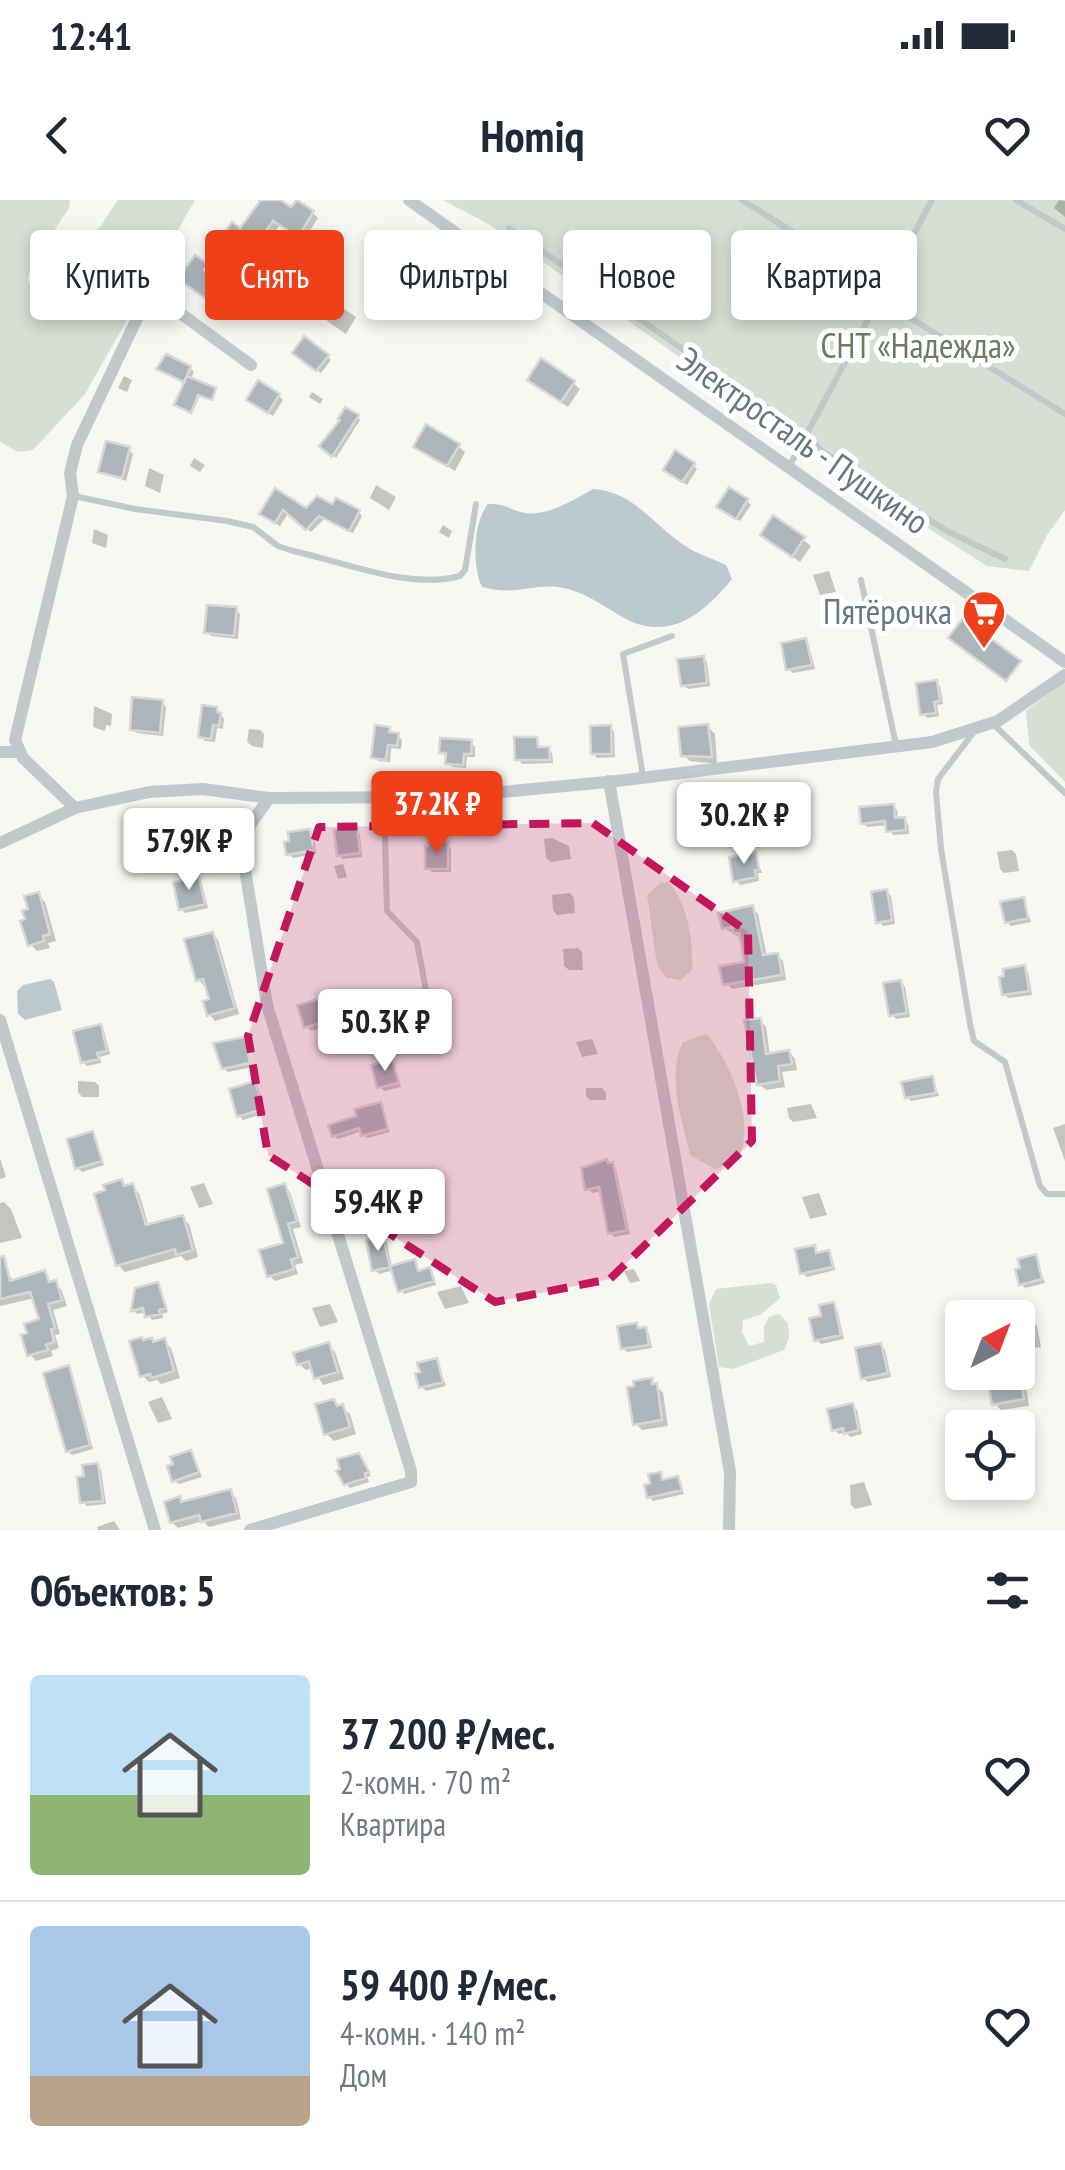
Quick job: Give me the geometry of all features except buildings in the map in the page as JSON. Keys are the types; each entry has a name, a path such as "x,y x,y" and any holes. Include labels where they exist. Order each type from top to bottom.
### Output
{"street":[{"name":"Электросталь - Пушкино","path":"409,200 1065,662"},
{"path":"75,808 18,752 14,740 73,496 70,473 77,444 150,291 251,365"},
{"path":"0,842 75,808 167,791 203,789 269,798 450,797 610,782 932,742 992,724 1065,675"},
{"path":"0,752 18,752"},
{"path":"610,782 730,1472 729,1530"},
{"path":"250,1530 411,1482 411,1470 267,1005 243,857 250,825 269,798"},
{"path":"0,1020 155,1530"}],"lane":[{"path":"742,200 790,230"},
{"path":"916,230 932,200"},
{"path":"1016,200 1065,229"},
{"path":"509,228 806,435 822,451 945,530 1005,559"},
{"path":"789,467 868,320"},
{"path":"915,320 1065,414"},
{"path":"73,496 134,509 227,521 253,527 278,546 293,551 406,578 448,580 465,570 476,504"},
{"path":"860,580 896,746"},
{"path":"643,777 622,654 672,636"},
{"path":"992,724 1065,793"},
{"path":"975,731 938,779 936,792 941,850 970,1024 974,1041 1005,1062 1040,1186 1047,1194 1065,1194"},
{"path":"384,797 387,910 417,942 428,996"}],"highlighted area":[{"path":"593,823 748,932 752,1141 610,1279 495,1302 268,1155 248,1036 319,827"}],"green space":[{"path":"0,200 70,200 54,230 30,230 30,320 127,320 85,394 33,450 18,452 0,442"},
{"path":"118,200 195,200 178,230 98,230"},
{"name":"СНТ «Надежда»","path":"443,200 1065,200 1065,510 1029,571 987,566 892,505 626,320 711,320 711,230 563,230 563,276 543,262 543,230 497,230"},
{"path":"1065,681 1065,782 1029,745 1026,711"},
{"path":"668,882 680,900 692,947 692,970 681,980 667,978 657,965 647,895 660,883"},
{"path":"707,1034 725,1061 739,1094 745,1129 738,1160 715,1169 690,1155 676,1083 683,1042"},
{"path":"776,1285 780,1298 760,1315 743,1320 742,1332 749,1346 764,1342 769,1317 779,1314 788,1323 789,1338 784,1350 733,1369 719,1367 709,1304 716,1289"}],"shaded area":[{"path":"593,489 630,501 686,547 726,565 732,579 699,612 673,625 659,627 628,620 568,589 482,587 476,545 479,522 488,504 539,513"},
{"path":"50,979 62,1010 25,1020 18,1014 17,991 23,985"}],"place":[{"name":"Пятёрочка","path":"984,650"}]}
